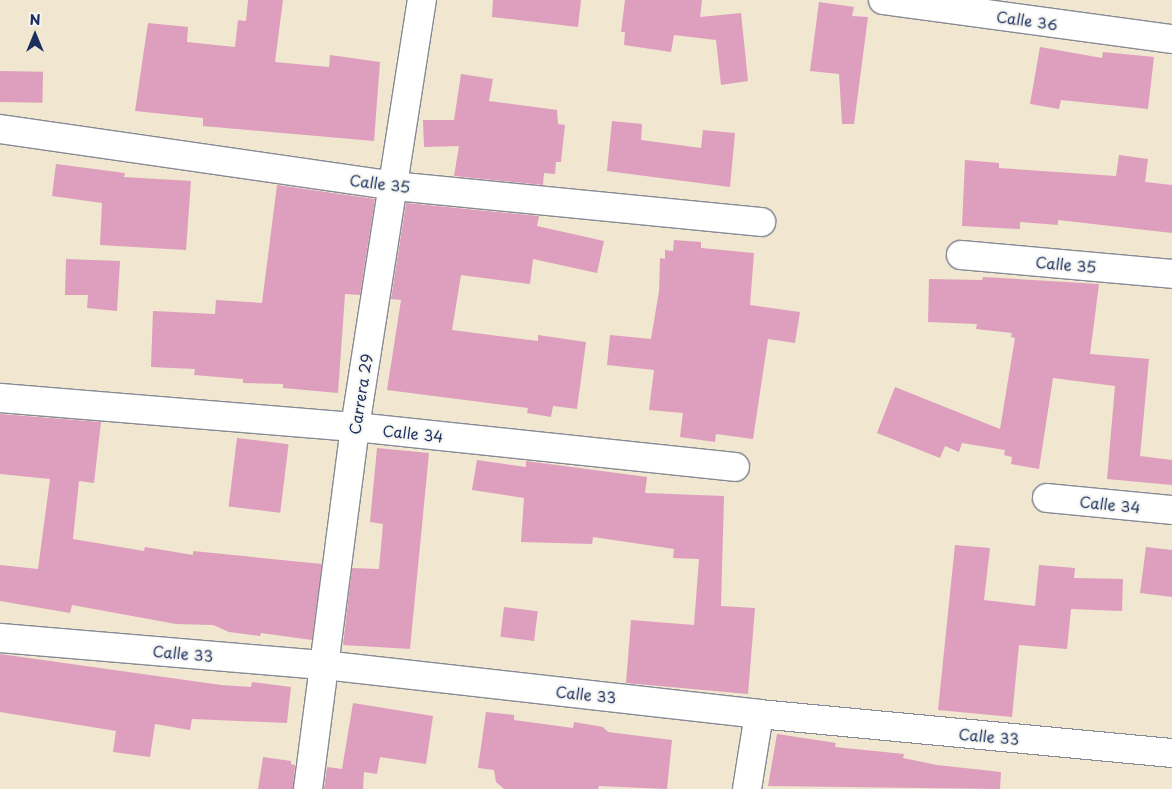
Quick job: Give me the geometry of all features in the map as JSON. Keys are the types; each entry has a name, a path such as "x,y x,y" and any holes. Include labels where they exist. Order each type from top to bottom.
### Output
{"street":[{"name":"Carrera 29","path":"308,789 355,427 422,0"},
{"name":"Calle 36","path":"883,0 1172,39"},
{"name":"Calle 35","path":"0,129 394,186 761,222"},
{"name":"Calle 35","path":"961,255 1172,274"},
{"name":"Calle 34","path":"0,398 355,427 735,467"},
{"name":"Calle 34","path":"1047,498 1172,510"},
{"name":"Calle 33","path":"0,638 323,665 758,714 1172,753"},
{"path":"746,789 758,714"}],"building":[{"path":"248,0 283,0 275,62 329,67 330,55 380,62 374,141 203,126 203,118 135,111 148,23 188,27 187,42 235,47 238,20 246,21"},
{"path":"493,0 581,0 578,27 492,17"},
{"path":"625,0 702,0 700,17 741,13 748,81 721,85 716,40 674,35 671,52 624,45 625,32 621,32"},
{"path":"819,2 854,7 852,16 868,17 854,124 842,124 839,74 810,71"},
{"path":"1040,47 1102,58 1103,52 1154,57 1148,109 1061,100 1059,109 1030,104"},
{"path":"0,71 43,72 42,103 0,102"},
{"path":"461,74 493,79 489,101 557,110 558,124 565,125 561,162 556,162 555,174 544,173 543,185 454,176 459,146 424,147 423,120 454,120"},
{"path":"612,121 642,124 641,140 701,148 703,130 735,133 730,187 607,171"},
{"path":"1119,155 1148,159 1145,182 1172,185 1172,233 1058,220 1058,225 1020,222 1020,229 962,226 965,160 999,163 999,168 1116,176"},
{"path":"56,164 125,173 124,177 191,181 186,250 100,245 102,203 52,196"},
{"path":"277,185 375,199 360,295 345,294 338,393 283,388 283,384 243,383 243,379 194,375 195,369 151,367 153,311 215,314 216,300 262,303"},
{"path":"406,203 539,216 537,226 604,241 597,273 533,259 530,284 461,275 452,330 538,341 538,335 586,342 577,409 553,406 551,417 527,413 528,408 387,390 401,300 391,299"},
{"path":"674,240 701,242 701,248 754,253 750,305 800,312 795,343 768,339 753,439 716,434 715,442 680,437 683,413 649,410 654,370 607,365 610,335 651,339 659,291 660,258 665,259 665,250 673,251"},
{"path":"66,259 120,261 117,311 87,308 88,295 65,295"},
{"path":"983,277 1099,284 1090,354 1149,359 1140,456 1172,460 1172,485 1107,479 1115,386 1053,378 1039,469 1011,464 1012,457 1004,455 1005,450 962,443 959,452 945,446 940,458 877,433 895,387 1000,429 1015,338 1011,337 1012,333 976,329 977,324 928,322 929,279 982,280"},
{"path":"0,414 101,422 94,483 79,481 73,539 144,551 145,547 193,555 193,551 322,564 312,640 261,633 260,636 229,632 213,625 176,624 72,605 70,613 0,601 0,565 38,569 50,479 0,474"},
{"path":"237,438 289,444 280,513 229,506"},
{"path":"377,448 429,453 410,649 343,645 352,568 379,569 383,524 370,522"},
{"path":"477,460 526,467 526,461 647,477 645,493 724,496 721,606 755,608 748,694 626,683 631,620 694,625 699,559 673,558 674,549 593,537 592,544 521,542 524,498 472,490"},
{"path":"955,545 990,548 984,600 1035,606 1039,565 1075,568 1074,578 1123,579 1122,611 1071,609 1067,649 1019,645 1012,717 938,710"},
{"path":"1146,547 1172,550 1172,597 1140,593"},
{"path":"504,607 538,611 534,641 500,637"},
{"path":"0,654 221,685 251,687 252,682 291,687 287,723 192,719 190,730 155,724 150,757 113,752 116,731 0,712"},
{"path":"353,703 433,716 426,764 380,757 377,774 364,772 363,789 324,789 327,767 342,769"},
{"path":"486,712 514,715 514,720 573,728 574,722 603,727 608,732 672,740 667,789 599,786 598,789 504,789 496,782 494,770 478,768"},
{"path":"777,734 836,743 835,747 904,754 903,758 937,765 1001,772 1000,789 768,786"},
{"path":"263,757 291,761 291,764 295,765 293,789 258,789"}]}
